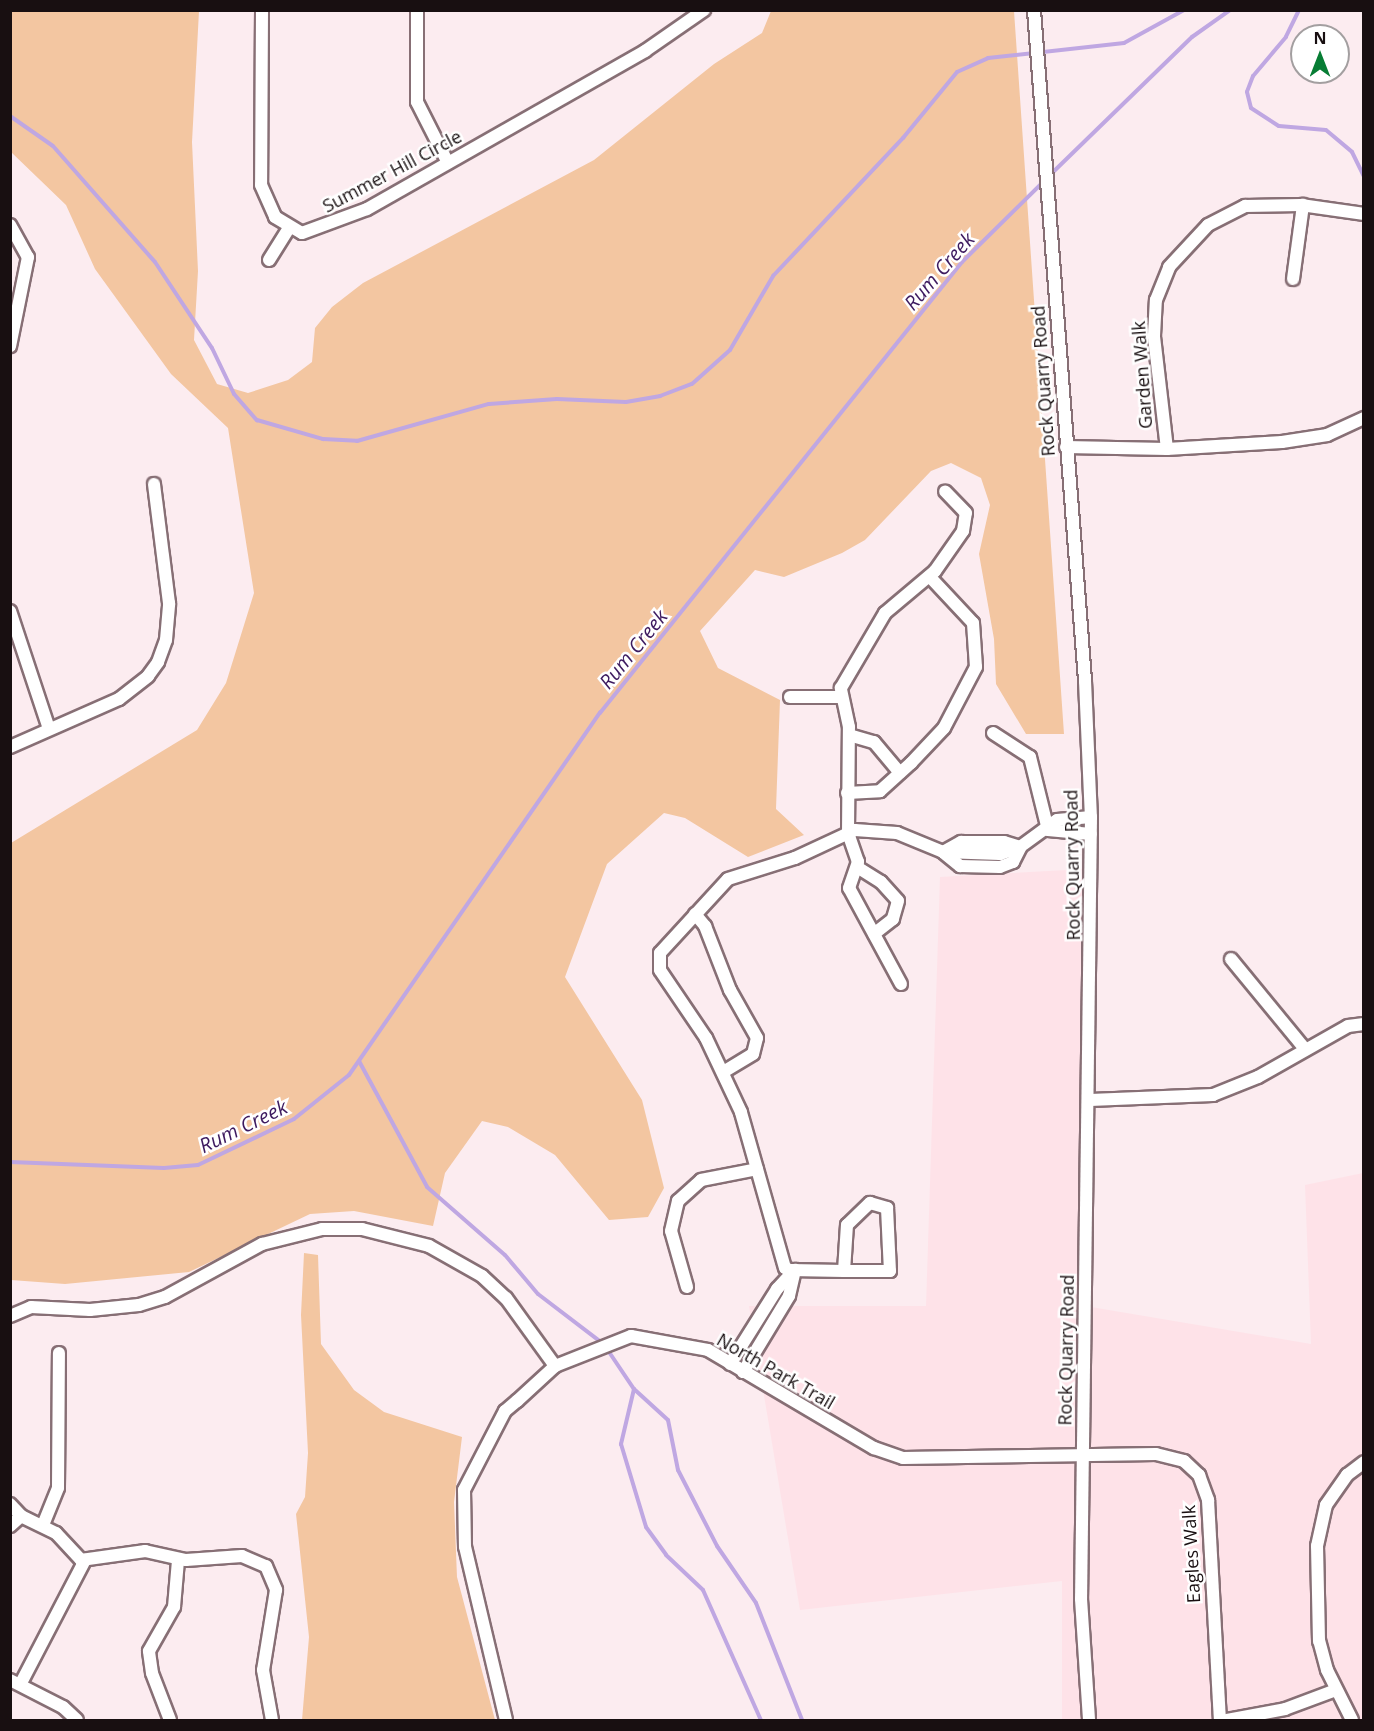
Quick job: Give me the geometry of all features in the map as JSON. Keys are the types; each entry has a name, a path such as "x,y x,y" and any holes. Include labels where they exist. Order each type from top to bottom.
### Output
{"street":[{"path":"262,10 261,185 270,211 289,228 269,260"},
{"path":"417,10 417,102 448,163"},
{"name":"Summer Hill Circle","path":"289,228 302,233 338,223 645,51 704,10"},
{"name":"Rock Quarry Road","path":"1034,10 1091,817 1090,1100 1081,1456 1081,1599 1089,1720"},
{"name":"Garden Walk","path":"1167,449 1154,336 1162,279 1223,214 1264,204 1302,205 1364,214"},
{"path":"1293,279 1302,205"},
{"path":"10,225 28,256 10,346"},
{"name":"Garden Walk","path":"1066,447 1167,449 1328,435 1364,418"},
{"path":"10,747 119,699 148,676 158,662 166,640 169,603 154,484"},
{"path":"901,984 849,888 857,867 848,833 849,735 842,697 844,680 885,613 929,576 951,552 967,520 965,509 945,490"},
{"path":"847,793 876,792 900,773 944,728 978,661 973,623 929,576"},
{"path":"10,611 49,729"},
{"path":"790,697 842,697"},
{"path":"993,733 1025,752 1033,762 1048,830"},
{"path":"849,735 871,740 900,773"},
{"path":"844,1271 847,1225 870,1203 880,1202 890,1221 890,1271 844,1271 795,1270 781,1261 749,1132 723,1072 658,962 662,950 728,879 781,863 860,829 897,833 943,852 960,866 1000,867 1013,862 1020,848 1048,830 1057,820 1091,817"},
{"path":"1048,830 1091,834"},
{"path":"943,852 961,842 1004,842 1020,848"},
{"path":"857,867 881,882 898,902 893,919 874,934"},
{"path":"695,914 705,926 730,990 757,1038 753,1054 723,1072"},
{"path":"1231,958 1305,1049"},
{"path":"1090,1100 1213,1095 1258,1077 1348,1026 1364,1024"},
{"path":"687,1287 671,1232 678,1201 701,1180 757,1169"},
{"path":"10,1316 42,1306 90,1311 139,1305 165,1297 262,1244 322,1229 362,1229 429,1246 482,1276 506,1298 555,1366"},
{"path":"730,1364 777,1289 795,1270"},
{"path":"743,1372 789,1296 795,1270"},
{"name":"North Park Trail","path":"506,1720 465,1547 464,1490 505,1412 555,1366 631,1336 684,1343 730,1364 874,1448 903,1458 1081,1456"},
{"path":"43,1525 58,1488 59,1353"},
{"name":"Eagles Walk","path":"1081,1456 1162,1454 1184,1461 1201,1478 1209,1514 1220,1720"},
{"path":"1352,1720 1336,1690 1319,1641 1317,1546 1326,1505 1347,1475 1364,1462"},
{"path":"10,1504 21,1516 43,1525 73,1554 85,1560 144,1551 178,1560 242,1556 271,1571 276,1598 263,1670 272,1720"},
{"path":"10,1526 21,1516"},
{"path":"77,1720 63,1707 16,1682 85,1560"},
{"path":"170,1720 152,1673 149,1651 174,1606 178,1560"},
{"path":"1227,1720 1285,1709 1336,1690"}],"shaded area":[{"path":"11,10 199,11 192,142 198,271 194,340 217,384 248,393 288,380 312,362 315,328 332,307 363,283 594,160 714,64 762,33 771,11 1014,11 1064,734 1026,734 996,684 994,639 979,554 990,505 981,478 951,463 931,471 865,540 842,553 784,577 755,570 700,631 718,668 780,700 776,809 804,835 748,857 685,818 664,813 607,864 565,977 642,1100 664,1188 648,1217 609,1220 555,1155 508,1127 482,1121 445,1173 433,1226 354,1211 310,1214 189,1272 65,1284 11,1280 11,843 197,730 226,683 254,593 228,428 171,374 95,269 66,205 11,152"},
{"path":"1085,869 1085,1306 1311,1344 1305,1185 1363,1173 1363,1720 1062,1720 1062,1581 800,1610 749,1306 926,1306 940,877"},
{"path":"304,1253 318,1255 321,1344 354,1390 384,1412 462,1437 454,1502 457,1577 495,1720 302,1720 309,1637 296,1514 305,1497 308,1453 301,1315"}],"waterway":[{"path":"10,116 53,146 155,262 212,348 234,394 257,420 323,439 357,441 489,404 557,399 626,402 660,396 692,384 730,350 773,276 903,138 957,72 988,58 1124,43 1184,10"},
{"name":"Rum Creek","path":"1050,175 1192,37 1230,10"},
{"path":"1299,10 1286,37 1253,76 1247,92 1251,108 1279,126 1326,130 1352,152 1364,177"},
{"name":"Rum Creek","path":"10,1162 164,1168 198,1165 294,1119 349,1075 600,713 962,262 1044,181"},
{"path":"359,1061 427,1187 505,1255 538,1294 602,1343"},
{"path":"607,1349 634,1389 668,1420 678,1470 717,1546 756,1603 802,1720"},
{"path":"634,1389 621,1444 646,1527 666,1555 703,1590 761,1720"}]}
